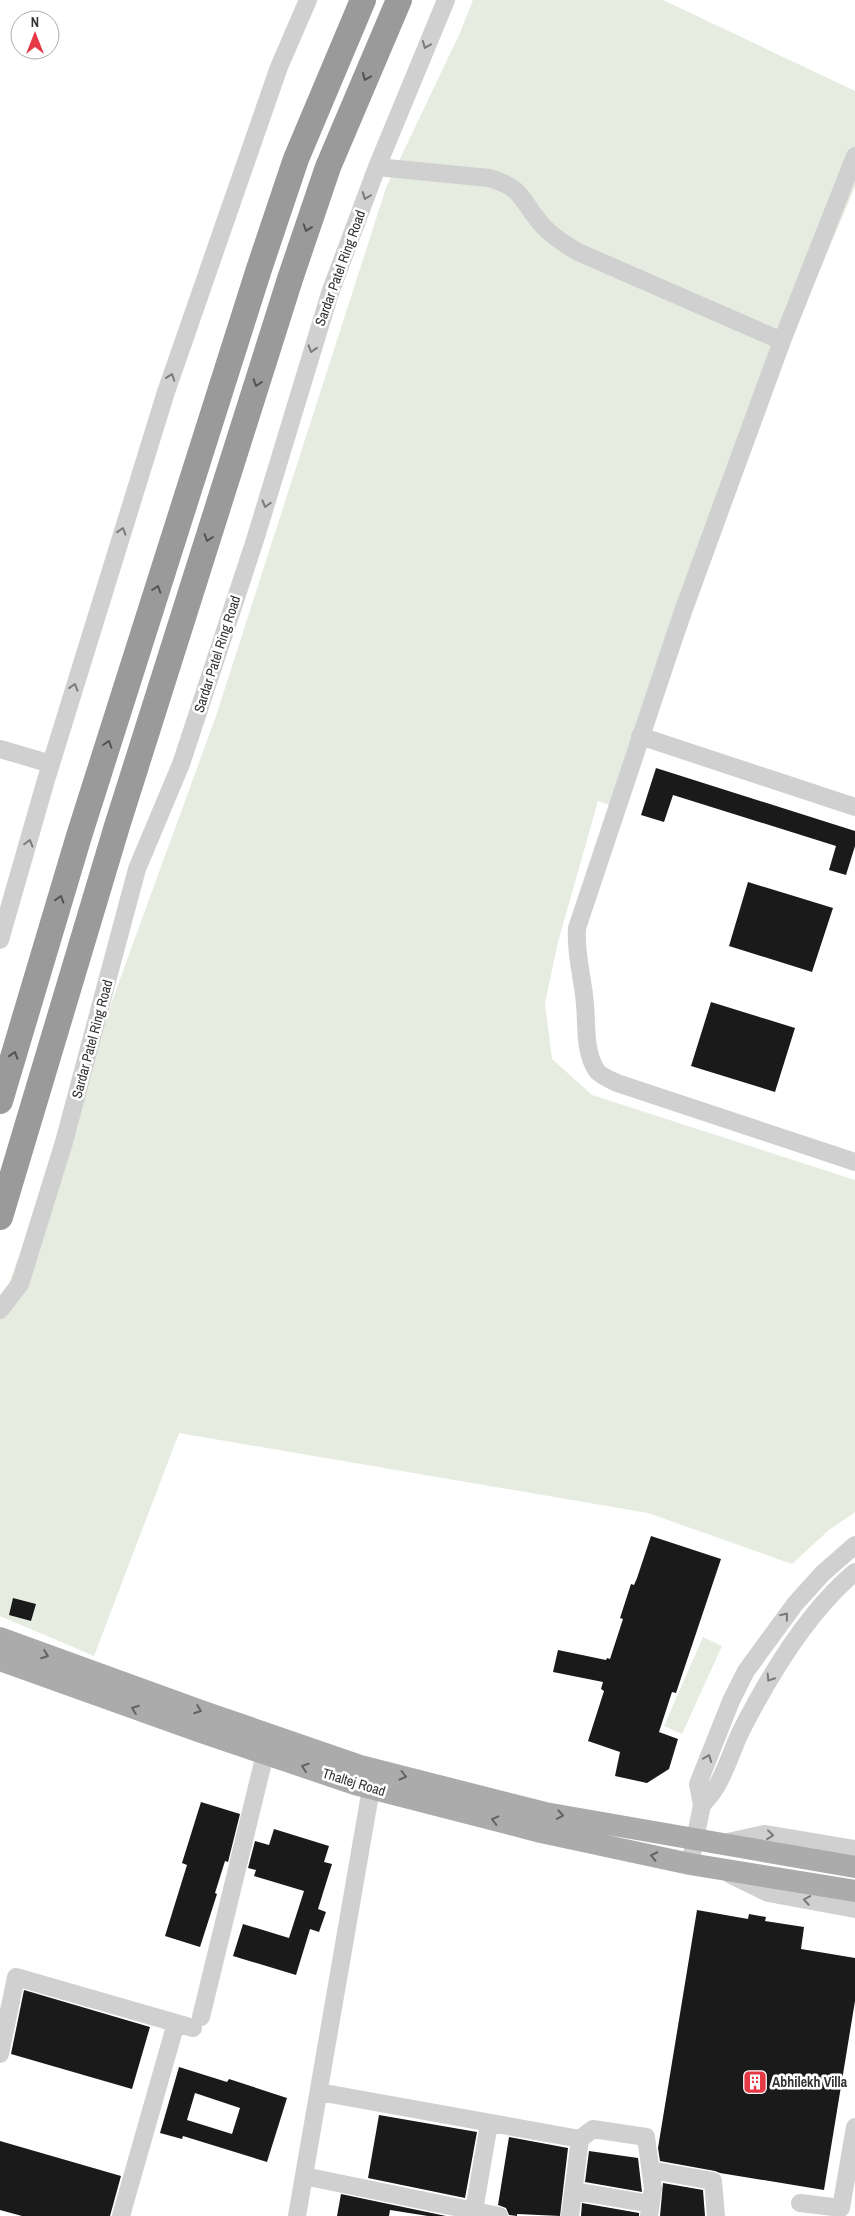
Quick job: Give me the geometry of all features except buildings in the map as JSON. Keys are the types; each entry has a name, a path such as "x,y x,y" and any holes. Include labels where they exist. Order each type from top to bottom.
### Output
{"highway":[{"path":"0,1102 78,836 262,260 296,159 363,0"},
{"path":"0,1217 117,826 290,279 328,167 399,0"}],"main road":[{"path":"0,1638 204,1712 373,1779 545,1813 855,1867"},
{"name":"Thaltej Road","path":"0,1660 265,1754 373,1779 541,1832 690,1864 855,1891"}],"street":[{"path":"0,940 6,897 51,764 166,392 276,76 308,0"},
{"name":"Sardar Patel Ring Road","path":"0,1310 20,1284 64,1142 137,869 181,764 255,540 330,293 377,167 446,0"},
{"path":"855,156 782,341 640,736 577,928 575,945 585,1004 587,1036 598,1073 617,1083 855,1162"},
{"path":"377,167 489,178 507,183 520,194 544,227 559,240 578,252 782,341"},
{"path":"640,736 855,807"},
{"path":"0,749 51,764"},
{"path":"690,1864 702,1805 698,1784 731,1701 746,1671 795,1604 823,1574 855,1545"},
{"path":"702,1805 715,1789 731,1750 758,1697 787,1651 816,1613 855,1572"},
{"path":"121,2216 190,2022 265,1754"},
{"path":"297,2216 373,1779"},
{"path":"722,1843 764,1834 855,1850"},
{"path":"719,1869 768,1893 855,1909"},
{"path":"0,2054 16,1977 190,2022"},
{"path":"319,2092 580,2139"},
{"path":"473,2213 489,2124"},
{"path":"800,2203 841,2208 855,2126"},
{"path":"570,2216 580,2139 593,2129 646,2137 653,2188 650,2210 574,2190"},
{"path":"651,2170 713,2181 716,2216"},
{"path":"304,2176 473,2213 499,2216"}],"shaded area":[{"path":"473,0 663,0 855,91 855,187 789,344 622,809 598,801 558,942 545,1003 552,1059 592,1095 855,1180 855,1512 829,1530 792,1564 648,1513 179,1433 94,1656 0,1616 0,1308 216,716 386,188 459,35"},
{"path":"703,1637 722,1646 682,1734 664,1726"}],"place":[{"name":"Abhilekh Villa","path":"755,2082"}]}
